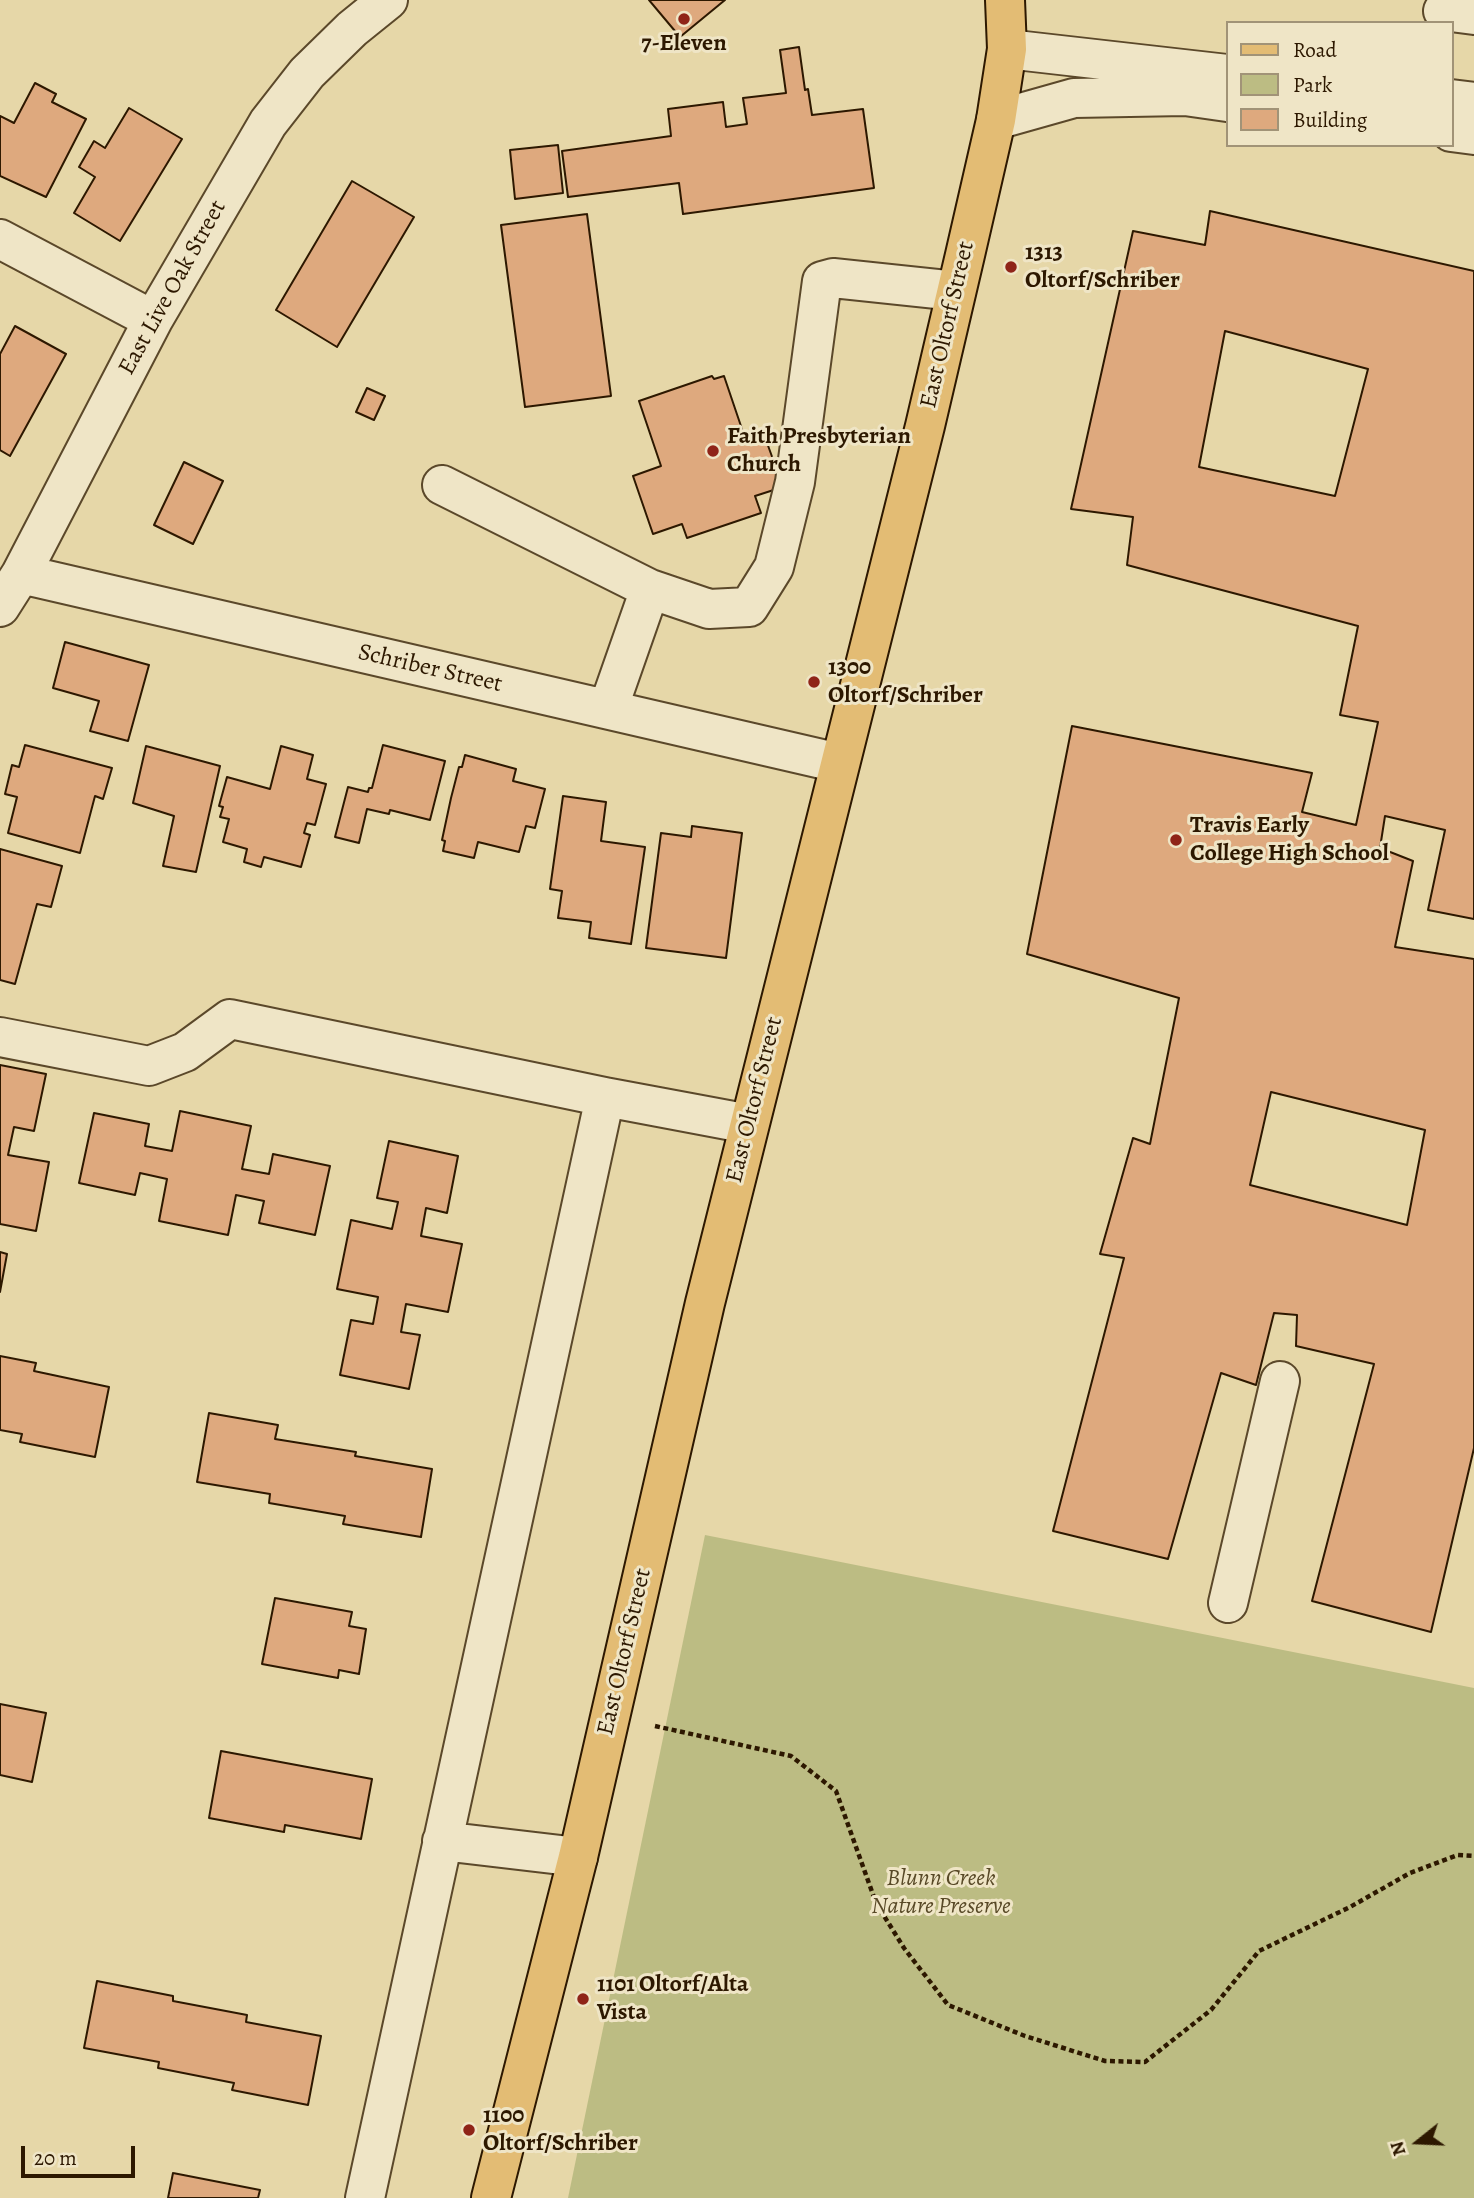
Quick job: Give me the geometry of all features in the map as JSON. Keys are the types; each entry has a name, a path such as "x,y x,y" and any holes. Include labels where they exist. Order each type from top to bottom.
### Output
{"main road":[{"name":"East Oltorf Street","path":"491,2198 578,1857 705,1303 996,120 1006,49 1005,0"}],"street":[{"name":"East Live Oak Street","path":"0,607 21,574 153,320 268,123 307,73 352,29 388,0"},
{"path":"1006,49 1226,74"},
{"path":"996,120 1074,98 1185,96 1226,102"},
{"path":"1453,99 1474,102"},
{"path":"1453,132 1474,135"},
{"path":"0,239 153,320"},
{"path":"442,485 650,589 709,609 749,607 774,567 795,482 822,281 833,278 956,291"},
{"name":"Schriber Street","path":"21,574 839,763"},
{"path":"608,709 650,589"},
{"path":"0,1037 149,1066 185,1052 230,1019 749,1124"},
{"path":"365,2198 605,1097"},
{"path":"1228,1603 1280,1381"},
{"path":"442,1841 578,1857"}],"path":[{"path":"655,1726 791,1756 836,1791 876,1903 904,1948 948,2005 1025,2036 1105,2061 1145,2062 1211,2010 1259,1951 1350,1907 1410,1873 1458,1856 1474,1856"}],"green space":[{"name":"Blunn Creek Nature Preserve","path":"705,1535 1474,1688 1474,2198 568,2198"}],"building":[{"name":"7-Eleven","path":"649,0 725,0 680,37"},
{"path":"799,47 805,90 808,89 812,115 863,109 874,188 683,214 679,183 568,197 562,151 671,136 668,109 723,102 726,127 747,124 743,98 786,93 780,50"},
{"path":"35,83 56,94 52,102 86,119 46,197 0,176 0,116 14,123"},
{"path":"129,108 182,139 120,241 74,213 95,177 79,167 94,141 105,148"},
{"path":"558,145 563,193 515,199 510,150"},
{"path":"352,181 414,217 337,347 276,310"},
{"path":"1210,211 1474,271 1474,919 1428,910 1445,830 1385,816 1380,848 1413,861 1395,947 1474,959 1474,1448 1431,1632 1312,1601 1374,1364 1296,1346 1297,1315 1274,1313 1256,1385 1221,1373 1168,1559 1053,1531 1124,1258 1100,1254 1133,1138 1150,1144 1179,998 1027,954 1072,726 1312,773 1302,812 1356,825 1378,722 1340,715 1358,626 1127,565 1133,517 1071,509 1133,231 1205,245","holes":["1225,331 1368,369 1335,496 1199,467","1271,1092 1425,1130 1407,1225 1250,1185"]},
{"path":"587,214 611,396 525,407 501,225"},
{"path":"15,326 66,354 10,456 0,450 0,354"},
{"name":"Faith Presbyterian Church","path":"712,376 714,379 724,376 744,435 762,429 783,487 755,496 761,513 687,538 682,524 653,534 633,476 661,466 639,401"},
{"path":"367,388 385,396 374,420 356,412"},
{"path":"184,462 223,481 193,544 154,525"},
{"path":"65,642 149,665 128,741 90,731 99,701 53,688"},
{"path":"25,745 112,768 103,799 95,796 80,853 8,833 17,797 5,794 12,765 19,767"},
{"path":"383,745 445,761 430,820 390,810 389,814 367,809 359,843 335,837 348,787 368,792 369,788 372,788"},
{"path":"146,746 220,766 196,872 163,866 174,816 133,803"},
{"path":"281,746 313,755 307,779 326,784 315,825 307,823 304,833 310,835 301,867 264,857 261,867 244,862 247,849 223,842 229,819 220,817 223,807 219,806 227,777 270,789"},
{"path":"465,755 516,769 513,781 545,789 535,828 526,826 519,852 478,842 474,858 443,851 445,841 442,840 451,798"},
{"path":"563,796 606,802 601,841 645,847 631,944 589,938 591,922 558,918 562,891 550,889"},
{"path":"692,826 742,833 726,958 646,948 661,833 691,837"},
{"path":"0,849 62,866 51,907 37,904 15,984 0,980"},
{"path":"0,1065 46,1074 34,1131 14,1127 8,1155 49,1162 36,1231 0,1224"},
{"path":"180,1111 251,1126 242,1169 269,1174 273,1154 330,1166 315,1235 259,1223 264,1201 236,1195 228,1235 159,1221 167,1179 140,1173 135,1195 79,1183 94,1113 149,1124 145,1146 172,1151"},
{"path":"389,1141 458,1156 447,1213 426,1208 421,1236 462,1244 448,1312 406,1304 401,1332 420,1335 409,1389 340,1375 351,1320 373,1324 378,1297 337,1289 351,1220 392,1229 398,1202 377,1198"},
{"path":"0,1252 7,1254 0,1292"},
{"path":"0,1356 36,1363 34,1371 109,1387 95,1457 20,1442 22,1434 0,1430"},
{"path":"209,1413 278,1425 275,1439 356,1452 355,1456 432,1469 421,1537 343,1524 345,1516 269,1503 270,1494 197,1482"},
{"path":"275,1598 352,1612 349,1626 366,1629 359,1674 339,1670 338,1678 262,1664"},
{"path":"0,1704 46,1713 32,1782 0,1775"},
{"path":"221,1751 372,1779 361,1839 285,1825 284,1832 209,1818"},
{"path":"97,1981 173,1996 173,2001 247,2015 246,2022 321,2036 308,2105 232,2090 234,2083 158,2068 159,2062 84,2048"},
{"path":"173,2173 260,2190 258,2198 168,2198"}],"place":[{"name":"7-Eleven","path":"684,19"},
{"name":"1313 Oltorf/Schriber","path":"1011,267"},
{"name":"Faith Presbyterian Church","path":"713,451"},
{"name":"1300 Oltorf/Schriber","path":"814,682"},
{"name":"Travis Early College High School","path":"1176,840"},
{"name":"1101 Oltorf/Alta Vista","path":"583,1999"},
{"name":"1100 Oltorf/Schriber","path":"469,2130"}]}
